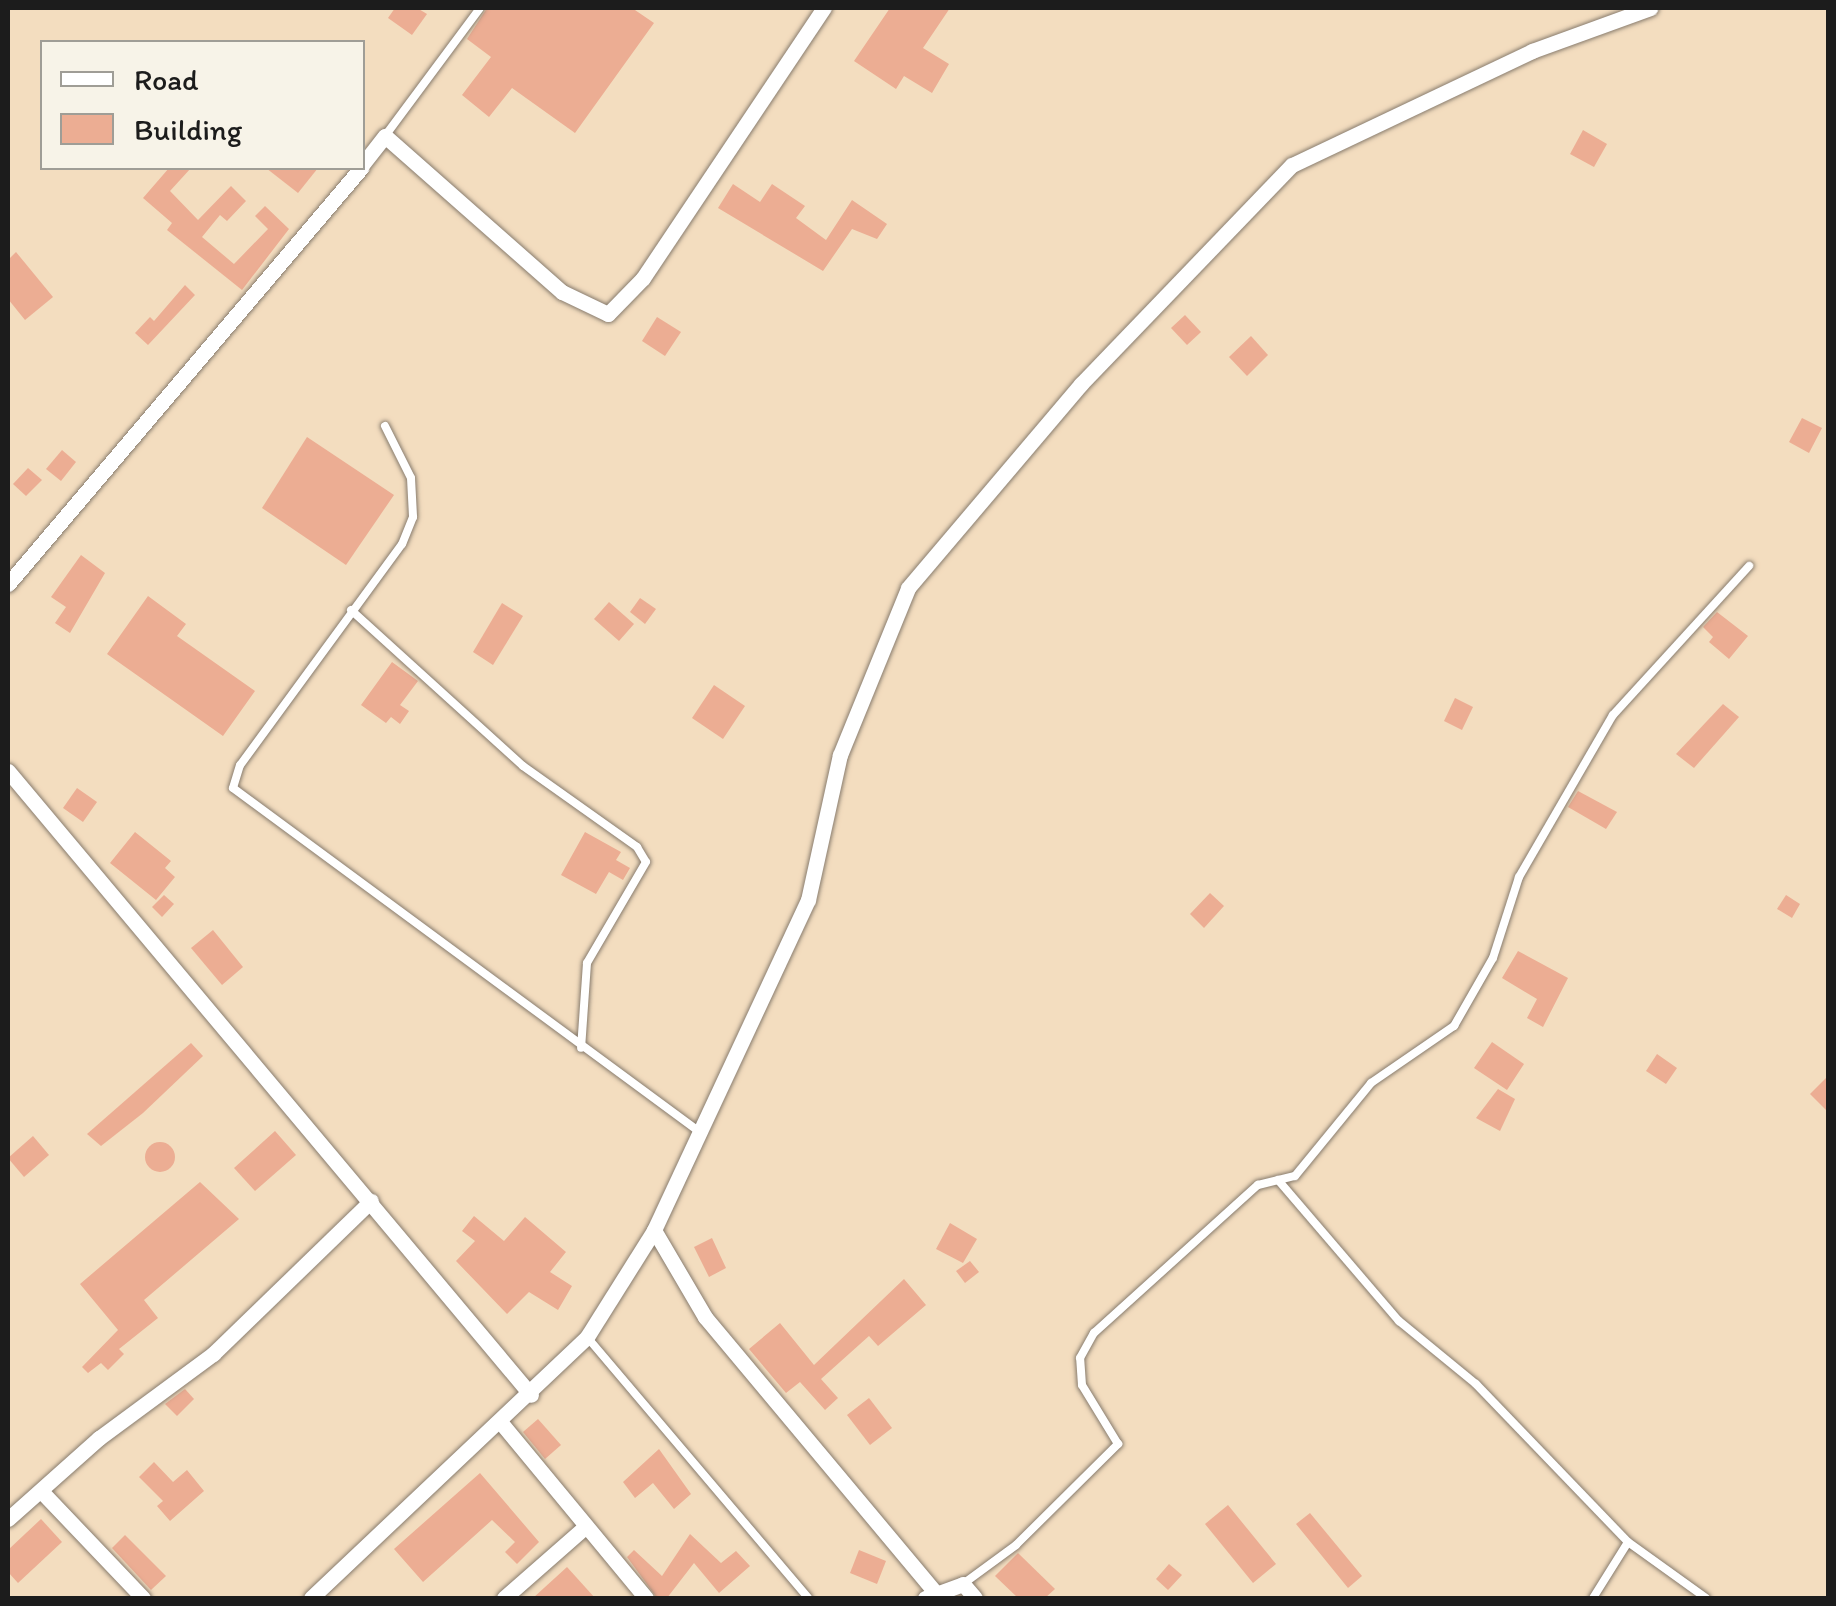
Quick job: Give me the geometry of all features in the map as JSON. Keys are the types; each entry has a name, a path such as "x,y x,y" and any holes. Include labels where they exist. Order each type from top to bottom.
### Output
{"street":[{"path":"365,162 385,136 562,292 608,314 642,278 824,8"},
{"path":"312,1598 502,1424 588,1338 654,1230 697,1130 808,900 840,755 908,588 1081,384 1292,164 1532,51 1650,8"},
{"path":"8,584 359,170"},
{"path":"8,771 531,1395"},
{"path":"8,1520 99,1438 212,1354 371,1201"},
{"path":"654,1230 705,1317 929,1595 963,1584 975,1598"},
{"path":"502,1424 646,1598"},
{"path":"41,1491 138,1592 118,1598"},
{"path":"504,1598 586,1526"}],"lane":[{"path":"385,136 480,8"},
{"path":"385,426 411,478 413,517 402,544 240,765 233,788 697,1130"},
{"path":"963,1584 1016,1544 1118,1444 1082,1385 1080,1358 1094,1333 1258,1185 1295,1176 1372,1083 1454,1026 1493,958 1520,877 1613,715 1748,566"},
{"path":"351,610 523,766 637,847 646,862 587,964 581,1048"},
{"path":"1278,1180 1400,1321 1476,1384 1628,1542 1706,1598"},
{"path":"588,1338 808,1598"},
{"path":"1593,1598 1628,1542"}],"building":[{"path":"395,8 417,8 427,14 412,35 388,18"},
{"path":"487,8 632,8 654,23 575,133 512,88 489,117 462,95 491,57 467,39"},
{"path":"890,8 950,8 923,48 949,64 932,93 904,76 896,89 854,61"},
{"path":"1583,130 1607,144 1594,167 1570,154"},
{"path":"167,170 189,170 170,191 198,220 231,186 246,201 227,221 220,215 202,237 234,264 268,229 255,216 265,206 289,229 242,290 167,230 172,223 143,198"},
{"path":"269,170 316,170 298,193"},
{"path":"733,184 760,202 772,184 805,206 796,218 826,240 852,200 887,224 877,239 852,229 823,271 718,208"},
{"path":"16,252 53,297 25,320 8,299 8,260"},
{"path":"185,285 195,295 148,345 135,333 150,317 154,321"},
{"path":"1185,315 1201,332 1187,345 1171,328"},
{"path":"657,317 681,332 665,356 642,341"},
{"path":"1251,336 1268,355 1247,376 1229,357"},
{"path":"1802,418 1822,428 1809,453 1789,442"},
{"path":"307,437 394,495 346,565 262,508"},
{"path":"62,450 76,462 61,481 46,469"},
{"path":"28,468 42,480 26,496 13,484"},
{"path":"81,555 105,573 70,633 55,623 66,607 51,597"},
{"path":"148,596 186,624 177,636 255,691 223,736 107,654"},
{"path":"640,598 656,609 645,624 630,612"},
{"path":"609,602 634,624 619,641 594,619"},
{"path":"502,603 523,616 493,665 473,652"},
{"path":"1717,612 1748,636 1729,659 1709,642 1713,637 1703,627"},
{"path":"392,662 418,681 400,705 409,711 400,724 391,717 386,723 361,705"},
{"path":"714,685 745,706 723,739 692,718"},
{"path":"1455,698 1473,707 1462,730 1444,721"},
{"path":"1723,704 1739,717 1694,768 1676,754"},
{"path":"77,788 97,802 83,822 63,808"},
{"path":"1578,791 1617,812 1606,829 1568,807"},
{"path":"135,832 171,861 165,868 175,877 156,900 110,863"},
{"path":"585,832 621,852 616,860 630,868 623,880 609,872 596,894 561,875"},
{"path":"1210,893 1224,906 1204,928 1190,914"},
{"path":"164,895 174,904 162,917 152,907"},
{"path":"1786,895 1800,904 1792,918 1777,909"},
{"path":"213,930 243,967 222,985 191,948"},
{"path":"1518,951 1568,978 1543,1027 1527,1018 1537,999 1502,978"},
{"path":"1492,1042 1524,1064 1507,1090 1474,1068"},
{"path":"191,1043 203,1056 143,1113 101,1146 87,1134"},
{"path":"1657,1054 1677,1068 1666,1084 1646,1071"},
{"path":"1828,1076 1828,1112 1810,1094"},
{"path":"1498,1089 1515,1099 1500,1131 1476,1118"},
{"path":"275,1131 296,1155 255,1191 234,1168"},
{"path":"33,1136 49,1155 24,1177 8,1158"},
{"path":"160,1142 171,1146 175,1157 171,1168 160,1172 149,1168 145,1157 149,1146"},
{"path":"200,1182 239,1219 144,1300 158,1318 119,1349 124,1354 108,1370 101,1363 88,1373 82,1367 118,1330 80,1284"},
{"path":"474,1216 504,1241 525,1217 566,1252 550,1272 572,1286 558,1310 529,1292 507,1314 456,1261 475,1241 462,1231"},
{"path":"950,1223 977,1239 963,1263 936,1249"},
{"path":"712,1238 726,1268 709,1277 694,1247"},
{"path":"970,1261 979,1272 965,1283 956,1271"},
{"path":"904,1279 926,1305 878,1346 869,1336 821,1379 838,1398 825,1410 800,1382 786,1393 749,1349 780,1323 814,1365"},
{"path":"185,1389 194,1399 177,1416 165,1404"},
{"path":"869,1398 892,1428 870,1445 847,1415"},
{"path":"538,1419 561,1445 545,1459 523,1432"},
{"path":"659,1449 691,1494 674,1509 653,1483 635,1498 623,1482"},
{"path":"154,1462 173,1482 187,1470 204,1491 170,1521 157,1506 163,1501 139,1477"},
{"path":"480,1473 539,1542 517,1564 505,1552 515,1542 492,1520 423,1582 394,1549"},
{"path":"1228,1505 1276,1564 1253,1583 1205,1524"},
{"path":"1310,1513 1362,1576 1348,1588 1296,1524"},
{"path":"41,1519 62,1542 18,1583 8,1572 8,1550"},
{"path":"690,1534 721,1563 736,1551 750,1566 719,1593 694,1563 667,1598 657,1598 627,1557 634,1550 662,1576"},
{"path":"125,1535 166,1576 151,1590 112,1548"},
{"path":"859,1550 886,1561 877,1584 850,1573"},
{"path":"1018,1553 1055,1589 1045,1598 1018,1598 995,1576"},
{"path":"1169,1564 1182,1575 1168,1590 1156,1579"},
{"path":"567,1567 595,1598 533,1598"}]}
